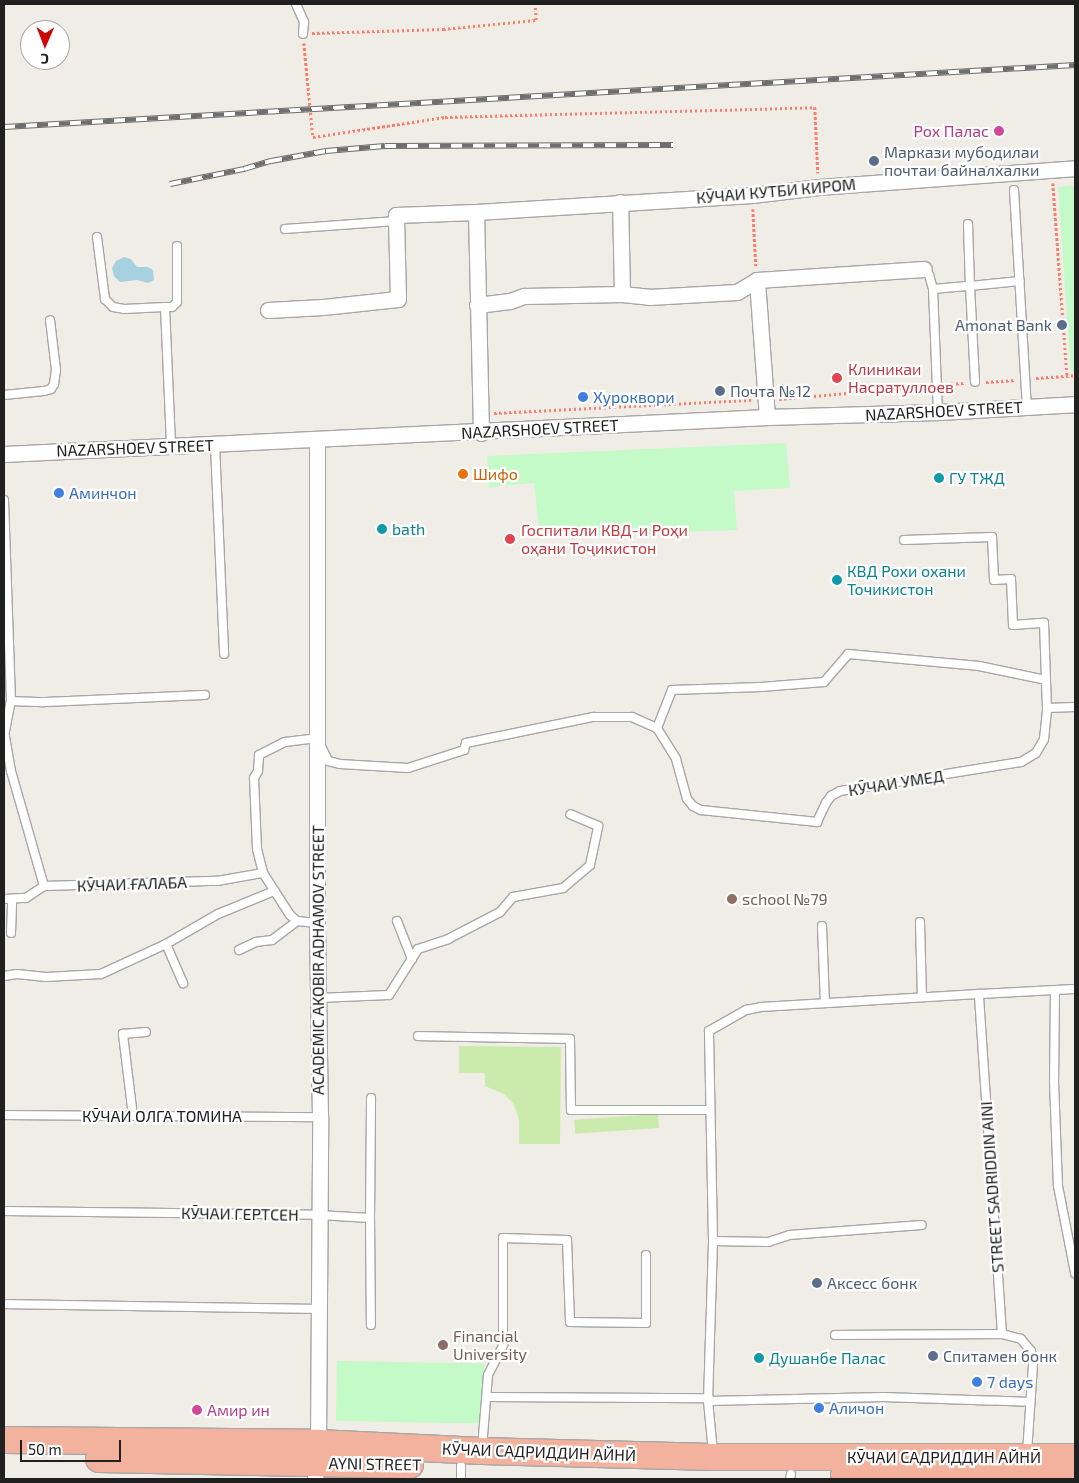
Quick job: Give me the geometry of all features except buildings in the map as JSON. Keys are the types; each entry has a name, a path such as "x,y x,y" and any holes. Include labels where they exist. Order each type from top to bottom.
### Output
{"highway":[{"name":"КӮЧАИ САДРИДДИН АЙНӢ","path":"4,1440 316,1462 468,1465 714,1457 1028,1471 1075,1457"},
{"name":"AYNI STREET","path":"4,1458 316,1462"},
{"path":"468,1465 790,1477 882,1477 1028,1471 1075,1478"}],"street":[{"name":"КӮЧАИ КУТБИ КИРОМ","path":"396,221 396,216 752,195 819,187 1075,168"},
{"path":"620,202 622,294"},
{"path":"476,212 481,432"},
{"path":"268,310 323,307 398,299 396,221"},
{"path":"477,304 510,301 524,296 622,294 649,296 737,292 757,280 924,269"},
{"path":"757,280 767,418"},
{"name":"NAZARSHOEV STREET","path":"4,454 767,418 938,412 1075,404"},
{"name":"ACADEMIC AKOBIR ADHAMOV STREET","path":"316,1462 320,1117 317,923 317,440"}],"lane":[{"path":"296,4 304,22 304,34"},
{"path":"1014,190 1027,407"},
{"path":"285,229 396,221"},
{"path":"968,224 976,382"},
{"path":"96,237 105,299 113,307 124,309 172,307 177,302 177,246"},
{"path":"924,269 929,275 933,289 938,412"},
{"path":"933,289 1020,281"},
{"path":"164,307 171,447"},
{"path":"4,395 51,389 54,384 56,370 50,320"},
{"path":"215,445 224,654"},
{"path":"4,500 5,588 11,701 5,731 11,771 44,886"},
{"path":"904,540 992,537 994,580 1011,579 1013,624 1044,623 1047,708 1075,708"},
{"path":"317,923 298,921 290,915 263,873 258,849 254,778 258,771 260,755 285,742 318,738 328,761 340,764 408,768 464,750 466,743 593,717 632,717 657,728 672,690 761,687 824,682 848,654 979,666 1046,680"},
{"path":"11,701 44,702 205,695"},
{"name":"КӮЧАИ УМЕД","path":"657,728 676,759 687,799 693,806 702,810 817,822 826,803 832,796 840,792 1021,762 1036,753 1044,739 1047,708"},
{"path":"318,998 389,995 418,949 448,939 500,912 513,898 563,888 590,865 598,826 570,814"},
{"name":"КӮЧАИ ҒАЛАБА","path":"4,899 26,898 44,886 217,881 263,873"},
{"path":"4,976 17,974 46,977 101,974 166,944 218,914 274,891"},
{"path":"11,933 12,899"},
{"path":"239,950 256,942 272,940 298,921"},
{"path":"397,921 412,959"},
{"path":"920,922 922,998"},
{"path":"822,926 825,1003"},
{"path":"166,944 183,984"},
{"path":"714,1457 708,1400 713,1241 709,1110 709,1031 746,1010 825,1003 1075,989"},
{"path":"1055,990 1054,1082 1058,1186 1075,1273"},
{"name":"STREET SADRIDDIN AINI","path":"979,994 1002,1334"},
{"path":"133,1116 122,1034 146,1032"},
{"path":"418,1036 570,1039 571,1110 709,1110"},
{"path":"371,1098 371,1325"},
{"name":"КӮЧАИ ОЛГА ТОМИНА","path":"4,1115 320,1117"},
{"name":"КӮЧАИ ГЕРТСЕН","path":"4,1211 318,1215 370,1218"},
{"path":"713,1241 768,1242 789,1235 922,1224"},
{"path":"468,1465 486,1397 488,1375 503,1345 503,1238 567,1240 570,1322 646,1323 646,1255"},
{"path":"4,1304 317,1309"},
{"path":"835,1335 1002,1334 1020,1339 1032,1350 1028,1471"},
{"path":"486,1397 708,1400 884,1397 1030,1402"}],"path":[{"path":"535,4 536,20 443,29 304,34 313,137 445,117 814,107 819,187"},
{"path":"1052,169 1067,375"},
{"path":"752,195 757,280"}],"green space":[{"path":"1075,185 1075,371 1071,371 1058,187"},
{"path":"786,443 790,488 734,491 737,530 540,537 534,483 489,487 487,456"},
{"path":"459,1046 561,1047 560,1144 519,1144 519,1119 513,1103 504,1094 485,1086 485,1073 459,1073"},
{"path":"658,1114 659,1128 575,1134 574,1120"},
{"path":"337,1361 484,1364 483,1424 336,1421"}],"water":[{"path":"124,257 131,259 137,267 148,267 153,270 154,280 148,283 137,280 120,282 114,276 112,268 116,261"}],"railway":[{"path":"4,127 1075,65"},
{"path":"170,184 244,169 271,161 326,151 385,146 673,145"}],"place":[{"name":"Рох Палас","path":"999,131"},
{"name":"Маркази мубодилаи почтаи байналхалки","path":"874,161"},
{"name":"Amonat Bank","path":"1062,325"},
{"name":"Клиникаи Насратуллоев","path":"837,378"},
{"name":"Почта №12","path":"720,391"},
{"name":"Хуроквори","path":"583,397"},
{"name":"Шифо","path":"463,474"},
{"name":"ГУ ТЖД","path":"939,478"},
{"name":"Аминчон","path":"59,493"},
{"name":"bath","path":"382,529"},
{"name":"Госпитали КВД-и Роҳи оҳани Тоҷикистон","path":"510,539"},
{"name":"КВД Рохи охани Точикистон","path":"837,580"},
{"name":"school №79","path":"732,899"},
{"name":"Аксесс бонк","path":"817,1283"},
{"name":"Financial University","path":"443,1345"},
{"name":"Спитамен бонк","path":"933,1356"},
{"name":"Душанбе Палас","path":"759,1358"},
{"name":"7 days","path":"977,1382"},
{"name":"Аличон","path":"819,1408"},
{"name":"Амир ин","path":"197,1410"}]}
